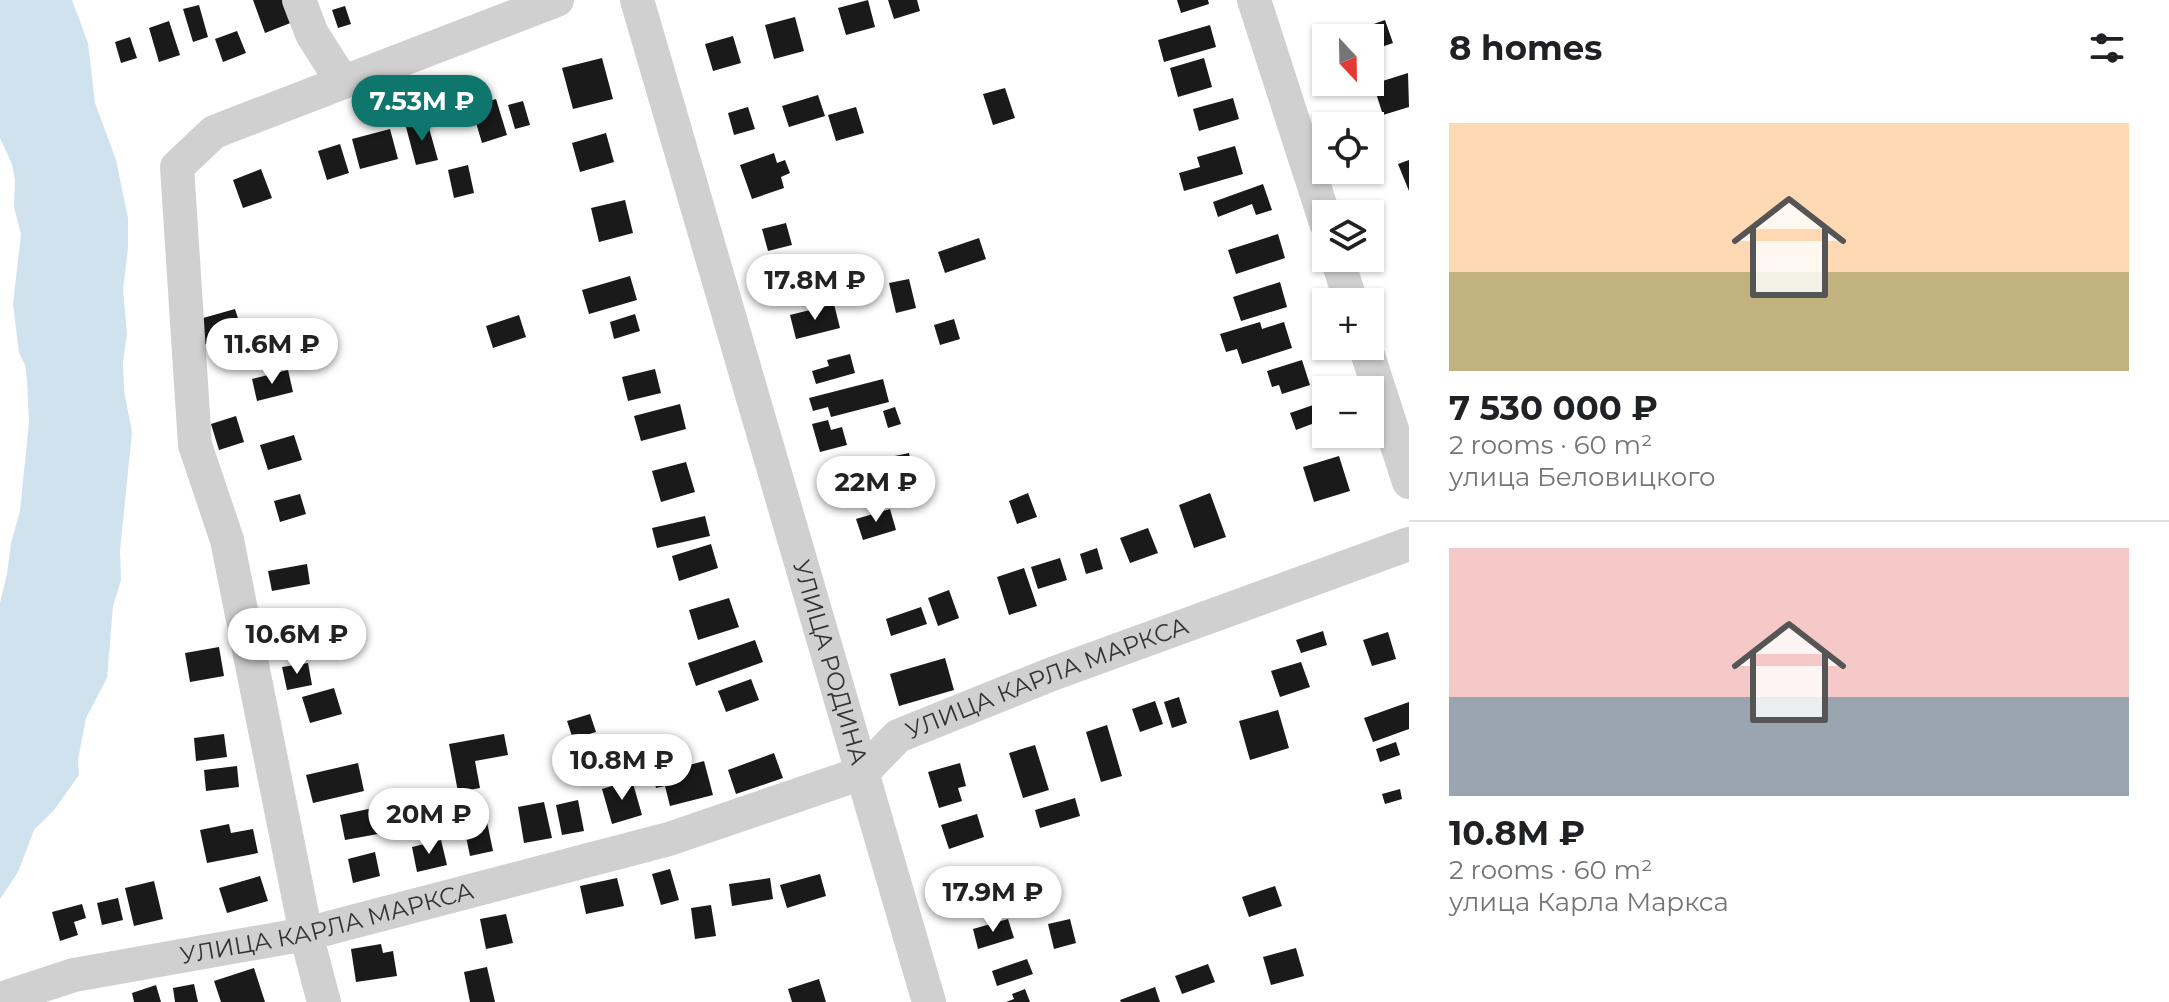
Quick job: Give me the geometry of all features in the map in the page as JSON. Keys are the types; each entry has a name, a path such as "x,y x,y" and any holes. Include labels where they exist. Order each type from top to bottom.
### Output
{"street":[{"path":"299,0 312,34 342,81"},
{"path":"324,1002 306,934 227,540 195,445 177,167 214,132 557,0"},
{"name":"УЛИЦА РОДИНА","path":"637,0 929,1002"},
{"path":"1254,0 1319,200"},
{"path":"1370,360 1409,482"},
{"name":"УЛИЦА КАРЛА МАРКСА","path":"0,999 74,975 306,934 669,839 862,773 898,736 1052,674 1409,544"}],"water":[{"path":"0,0 72,0 88,43 95,103 116,160 128,218 123,290 127,334 123,362 124,391 132,432 120,551 121,580 113,606 107,678 86,718 78,760 79,775 54,810 34,830 18,872 0,899 0,603 20,511 29,422 25,365 19,353 13,304 21,234 14,207 12,164 0,138"}],"building":[{"path":"253,0 285,0 293,22 265,33"},
{"path":"868,0 875,27 846,35 838,8"},
{"path":"888,0 917,0 920,11 894,19"},
{"path":"1177,0 1208,0 1209,4 1181,13"},
{"path":"199,5 208,37 193,42 183,9"},
{"path":"345,6 351,24 338,28 332,10"},
{"path":"795,17 804,51 774,59 765,25"},
{"path":"1385,20 1393,43 1384,46 1384,24 1374,24"},
{"path":"169,21 180,55 159,62 149,28"},
{"path":"1210,25 1216,47 1164,62 1158,40"},
{"path":"237,31 246,53 223,62 215,39"},
{"path":"733,36 741,63 713,71 705,44"},
{"path":"130,37 137,58 121,63 115,42"},
{"path":"602,58 613,99 573,109 562,68"},
{"path":"1204,58 1212,87 1178,97 1170,68"},
{"path":"1408,73 1409,107 1384,115 1377,96 1384,96 1384,81"},
{"path":"1005,88 1015,118 993,125 983,94"},
{"path":"818,95 825,116 789,127 782,106"},
{"path":"1233,98 1239,119 1199,131 1193,109"},
{"path":"496,99 507,135 482,143 471,106"},
{"path":"523,101 530,125 515,129 508,105"},
{"path":"748,107 755,129 734,135 728,113"},
{"path":"856,107 864,133 836,141 828,115"},
{"path":"427,121 438,160 416,165 406,127"},
{"path":"390,129 398,159 360,169 352,139"},
{"path":"606,133 614,162 580,172 572,143"},
{"path":"340,144 349,173 327,180 318,151"},
{"path":"1235,146 1243,174 1184,191 1179,173 1200,167 1197,157"},
{"path":"774,153 777,163 785,160 790,173 781,177 784,188 752,199 740,165"},
{"path":"1409,160 1409,191 1398,164"},
{"path":"468,165 474,193 454,198 448,170"},
{"path":"261,169 272,198 243,208 233,180"},
{"path":"1263,184 1272,210 1256,215 1252,204 1218,217 1213,202"},
{"path":"625,200 633,233 599,242 591,208"},
{"path":"786,223 792,245 768,251 762,229"},
{"path":"1278,234 1285,258 1236,274 1228,250"},
{"path":"979,238 986,259 945,273 938,252"},
{"path":"807,261 812,281 779,291 774,271"},
{"path":"630,276 637,300 589,314 582,290"},
{"path":"909,279 916,308 896,313 889,283"},
{"path":"1280,282 1287,307 1241,321 1233,297"},
{"path":"834,304 840,328 796,339 790,315"},
{"path":"235,309 243,334 203,345 196,320"},
{"path":"635,314 640,331 614,339 610,322"},
{"path":"519,315 526,337 493,348 486,326"},
{"path":"954,319 960,339 940,345 934,325"},
{"path":"1260,322 1262,329 1284,322 1292,348 1242,364 1237,349 1226,352 1220,334"},
{"path":"850,354 855,373 816,384 812,371 829,366 827,360"},
{"path":"1302,360 1310,385 1282,394 1279,385 1272,387 1267,371"},
{"path":"655,369 661,393 628,401 622,377"},
{"path":"288,370 293,392 257,401 252,379"},
{"path":"883,379 889,402 831,417 828,407 813,411 809,398"},
{"path":"680,404 686,429 641,441 634,416"},
{"path":"1312,405 1312,424 1296,430 1290,413"},
{"path":"895,407 901,424 888,428 883,411"},
{"path":"236,416 244,442 219,450 211,424"},
{"path":"828,420 831,430 842,427 847,445 820,452 812,424"},
{"path":"294,435 302,460 268,470 260,445"},
{"path":"909,453 913,471 880,479 876,460"},
{"path":"1339,456 1350,491 1314,502 1303,467"},
{"path":"686,462 695,492 661,502 652,471"},
{"path":"1028,493 1037,517 1017,524 1009,501"},
{"path":"1210,493 1226,537 1194,548 1179,505"},
{"path":"300,494 306,514 280,522 274,501"},
{"path":"890,509 896,530 863,540 856,519"},
{"path":"705,516 710,536 657,548 652,528"},
{"path":"1148,528 1158,553 1130,563 1120,538"},
{"path":"711,544 718,568 679,581 672,556"},
{"path":"1097,548 1103,569 1086,574 1080,554"},
{"path":"1060,558 1067,580 1038,589 1031,567"},
{"path":"307,564 310,584 272,591 268,571"},
{"path":"1024,568 1037,606 1009,615 997,577"},
{"path":"949,590 959,618 938,626 928,598"},
{"path":"729,598 739,627 698,640 689,610"},
{"path":"921,607 927,624 891,636 886,619"},
{"path":"318,611 324,635 277,646 271,622"},
{"path":"1323,631 1327,645 1301,653 1296,640"},
{"path":"1388,632 1396,659 1372,666 1363,640"},
{"path":"755,640 763,662 696,686 688,663"},
{"path":"219,647 224,676 190,682 185,653"},
{"path":"945,658 954,690 899,706 890,674"},
{"path":"1301,662 1310,687 1280,697 1271,671"},
{"path":"308,663 312,685 287,690 282,667"},
{"path":"751,679 759,700 726,712 718,691"},
{"path":"334,688 342,714 310,723 302,697"},
{"path":"1179,697 1187,723 1172,728 1164,702"},
{"path":"1155,701 1163,724 1140,732 1132,709"},
{"path":"1409,702 1409,729 1373,742 1364,718"},
{"path":"1278,710 1289,748 1250,760 1239,721"},
{"path":"590,714 596,732 573,739 567,721"},
{"path":"1107,725 1122,776 1101,782 1086,732"},
{"path":"224,734 227,757 196,761 194,738"},
{"path":"504,734 508,755 475,761 480,788 458,792 449,744"},
{"path":"1396,742 1400,755 1380,762 1376,749"},
{"path":"1035,745 1049,790 1023,798 1009,753"},
{"path":"774,753 783,778 736,794 728,770"},
{"path":"704,761 713,795 670,806 665,786 656,788 653,775"},
{"path":"358,763 364,791 313,803 306,775"},
{"path":"960,763 966,786 958,788 962,801 939,808 928,772"},
{"path":"237,766 239,787 206,791 204,770"},
{"path":"632,780 642,815 612,824 602,789"},
{"path":"1400,789 1402,799 1385,804 1382,794"},
{"path":"1075,798 1080,816 1040,828 1035,810"},
{"path":"578,800 584,831 562,835 556,805"},
{"path":"544,802 552,838 524,843 518,807"},
{"path":"373,808 378,834 345,840 340,815"},
{"path":"977,814 984,837 949,849 941,825"},
{"path":"487,822 493,851 470,856 464,827"},
{"path":"229,824 231,833 253,829 258,853 207,863 200,830"},
{"path":"441,840 447,865 417,872 412,847"},
{"path":"375,852 380,876 353,883 348,859"},
{"path":"670,869 679,900 661,905 652,874"},
{"path":"820,874 826,896 787,908 780,885"},
{"path":"260,876 268,901 227,913 219,888"},
{"path":"617,878 624,906 586,914 580,886"},
{"path":"770,878 773,899 732,906 729,884"},
{"path":"154,881 163,919 134,926 125,888"},
{"path":"992,881 999,906 968,916 961,891"},
{"path":"1275,886 1282,906 1249,917 1242,897"},
{"path":"118,898 123,920 102,925 97,903"},
{"path":"82,904 86,918 74,922 78,935 60,941 52,912"},
{"path":"711,905 716,936 695,939 691,908"},
{"path":"506,914 513,943 486,949 480,919"},
{"path":"1008,919 1014,938 978,949 973,929"},
{"path":"1070,919 1076,943 1054,949 1048,924"},
{"path":"381,944 383,953 393,951 397,976 356,982 351,949"},
{"path":"1296,948 1304,976 1271,985 1263,957"},
{"path":"1027,959 1033,974 997,986 992,971"},
{"path":"1208,964 1215,982 1182,994 1175,976"},
{"path":"487,967 495,1002 470,1002 464,972"},
{"path":"254,968 265,1002 221,1002 214,981"},
{"path":"819,979 826,1002 792,1002 788,989"},
{"path":"194,984 198,1002 175,1002 173,988"},
{"path":"156,985 161,1002 134,1002 132,993"},
{"path":"1155,987 1160,1002 1120,1000"},
{"path":"1025,989 1030,1002 1006,1002 1014,999 1012,994"}]}
